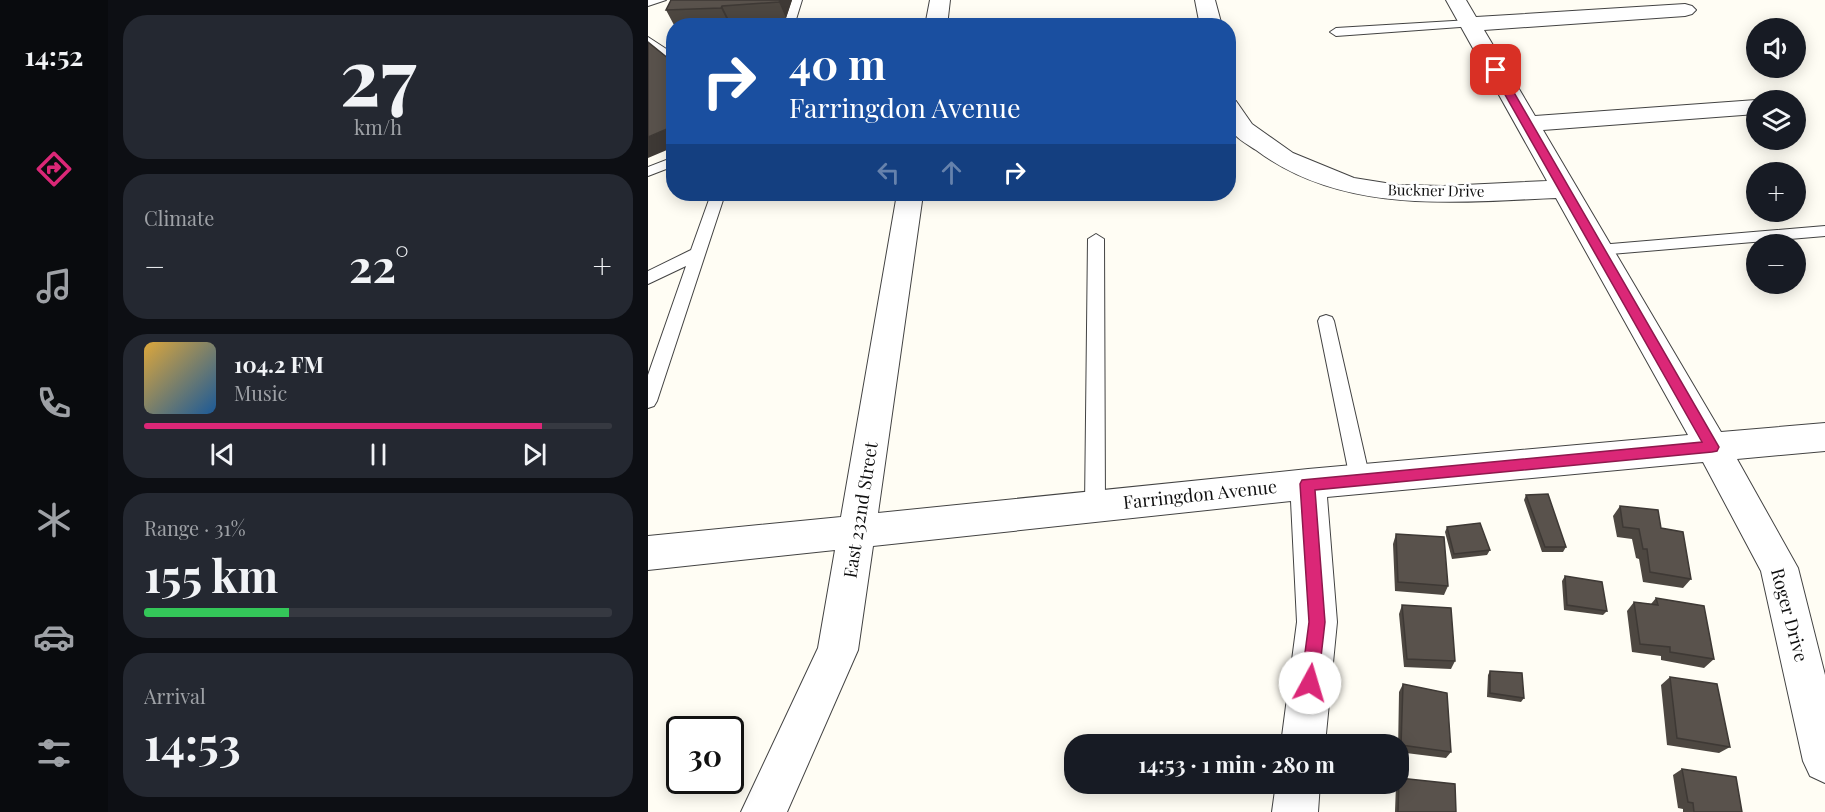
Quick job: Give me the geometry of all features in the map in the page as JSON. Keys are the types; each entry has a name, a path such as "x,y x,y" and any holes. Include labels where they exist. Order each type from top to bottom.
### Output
{"street":[{"path":"937,18 940,0"},
{"path":"1205,0 1209,18"},
{"name":"Roger Drive","path":"1456,0 1779,568 1825,761"},
{"path":"1470,24 1685,10"},
{"path":"1527,124 1746,108"},
{"name":"Buckner Drive","path":"1236,118 1243,129 1284,159 1349,185 1398,193 1443,194 1564,189"},
{"name":"East 232nd Street","path":"764,812 838,650 859,531 909,201"},
{"name":"Farringdon Avenue","path":"648,553 1308,484 1825,437"},
{"path":"1304,734 1317,622 1308,484"},
{"path":"1295,812 1297,794"}],"lane":[{"path":"648,3 660,0"},
{"path":"790,18 796,0"},
{"path":"1336,32 1470,24"},
{"path":"648,41 666,54"},
{"path":"648,172 666,164"},
{"path":"648,401 716,201"},
{"path":"1599,250 1825,231"},
{"path":"1095,506 1096,239"},
{"path":"648,278 698,253"},
{"path":"1326,321 1360,479"}],"building":[{"path":"671,0 780,0 779,2 722,6 721,8 666,10"},
{"path":"648,42 666,57 666,129 648,137"},
{"path":"1548,494 1566,547 1545,547 1526,495"},
{"path":"1620,506 1658,510 1661,528 1683,532 1691,579 1650,572 1647,549 1643,549 1639,529 1623,527"},
{"path":"1480,523 1490,550 1454,554 1447,527"},
{"path":"1396,534 1444,537 1448,586 1398,582"},
{"path":"1565,576 1602,582 1607,611 1567,605"},
{"path":"1656,598 1704,606 1714,659 1670,652 1670,647 1640,644 1634,602 1658,605"},
{"path":"1402,605 1451,608 1455,661 1407,659"},
{"path":"1490,671 1522,673 1524,698 1490,693"},
{"path":"1670,677 1717,684 1730,747 1677,738"},
{"path":"1403,684 1447,693 1451,752 1409,746 1409,734 1401,734"},
{"path":"1682,769 1736,777 1742,812 1694,812 1693,803 1688,802"},
{"path":"1409,779 1455,784 1456,812 1398,812 1399,794 1409,794"}],"route":[{"path":"1310,683 1317,622 1308,484 1712,447 1496,70"}]}
